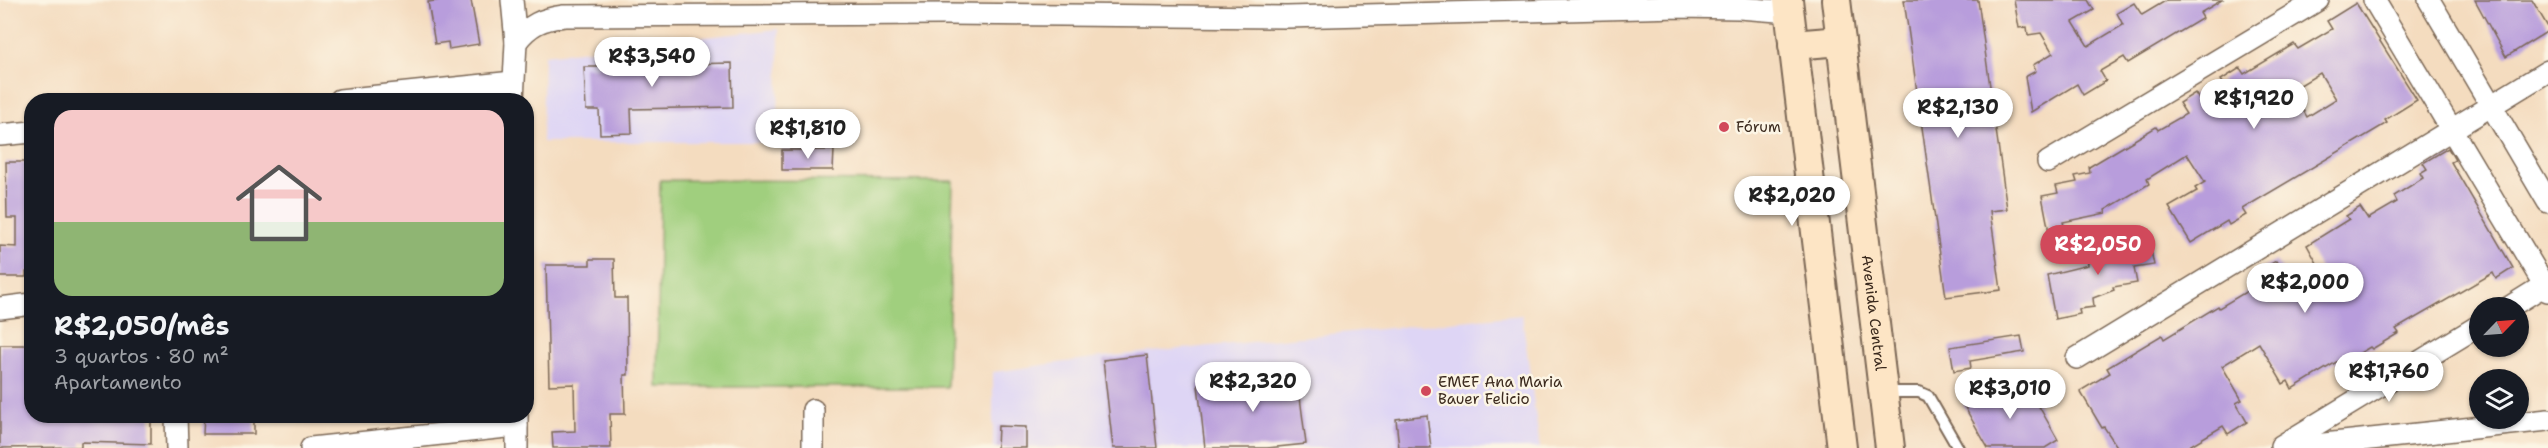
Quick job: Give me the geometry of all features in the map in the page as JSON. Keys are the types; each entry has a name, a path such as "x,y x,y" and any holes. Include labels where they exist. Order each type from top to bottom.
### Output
{"main road":[{"name":"Avenida Central","path":"1836,0 1890,448"},
{"path":"1789,6 1842,448"},
{"path":"1793,45 1841,41"}],"street":[{"path":"491,93 513,92 516,42 512,0"},
{"path":"2048,162 2318,0"},
{"path":"2374,0 2547,287 2528,297"},
{"path":"2429,0 2548,202"},
{"path":"516,42 527,28 542,19 564,15 945,14 1287,17 1789,6"},
{"path":"2077,358 2548,71"},
{"path":"0,135 24,133"},
{"path":"0,308 24,305"},
{"path":"2278,448 2469,332"},
{"path":"813,410 813,448"},
{"path":"2288,448 2548,420"},
{"path":"176,423 177,448"},
{"path":"310,448 502,423"},
{"path":"517,423 517,448"}],"lane":[{"path":"1883,392 1918,392 1928,396 1958,448"}],"shaded area":[{"path":"779,29 778,142 542,142 544,55"},
{"path":"1522,315 1540,448 993,448 993,372 1101,357"}],"green space":[{"path":"660,180 953,181 947,387 657,387"}],"building":[{"path":"471,0 479,44 449,49 448,42 435,44 428,2"},
{"path":"1904,0 1978,0 2007,209 1990,211 2001,290 1946,297"},
{"path":"2014,0 2088,0 2094,10 2073,22 2088,46 2123,25 2117,13 2134,3 2142,15 2167,0 2222,0 2200,13 2203,18 2128,63 2124,57 2100,71 2106,81 2083,95 2077,84 2031,112 2025,77 2036,71 2033,65 2053,53 2041,33 2028,35 2027,27 2019,28"},
{"path":"2475,0 2532,0 2548,27 2548,31 2506,57"},
{"path":"2356,3 2417,100 2385,120 2387,123 2242,209 2246,215 2229,225 2227,221 2191,243 2169,207 2197,191 2195,188 2205,182 2187,154 2147,179 2149,184 2105,210 2106,213 2063,222 2065,229 2049,232 2042,196 2058,193 2056,186 2077,182 2075,176 2090,173 2089,167 2156,127 2158,130 2186,114 2179,103 2195,93 2200,101 2225,86 2221,80 2240,68 2244,74 2294,44 2298,49 2332,29 2327,21","holes":["2320,73 2336,99 2307,117 2292,90"]},
{"path":"630,50 630,58 639,58 639,65 732,63 733,107 631,109 632,133 600,134 599,110 586,110 584,67 598,67 598,51"},
{"path":"2448,148 2455,160 2451,162 2513,268 2496,279 2493,273 2396,329 2399,333 2372,349 2370,347 2340,365 2338,361 2292,389 2288,381 2283,384 2259,343 2222,366 2242,400 2236,403 2247,422 2228,434 2223,426 2186,448 2118,448 2104,427 2102,428 2080,391 2110,373 2107,368 2162,335 2164,339 2254,287 2248,277 2276,261 2295,291 2323,274 2307,245 2349,219 2346,216 2360,207 2368,219 2397,202 2394,196 2423,178 2420,173 2427,169 2423,163"},
{"path":"782,150 834,150 833,170 782,170"},
{"path":"6,162 24,162 24,277 0,277 0,246 17,247 17,218 7,218"},
{"path":"2148,236 2154,265 2134,268 2137,283 2113,287 2114,290 2093,298 2094,307 2079,309 2080,314 2055,319 2047,275 2088,265 2087,257 2106,253 2104,244"},
{"path":"590,259 614,259 615,298 627,298 628,375 624,375 625,414 610,414 611,448 553,448 552,432 575,431 574,384 549,385 546,265 590,265"},
{"path":"2021,336 2024,352 1970,361 1971,368 1954,371 1950,347"},
{"path":"0,345 24,345 24,423 151,423 151,444 81,442 81,447 0,448"},
{"path":"1147,355 1157,448 1113,448 1103,360"},
{"path":"1297,374 1306,444 1267,448 1205,448 1198,385"},
{"path":"1999,384 2008,399 2028,387 2058,440 2045,448 1988,448 1963,404"},
{"path":"1427,415 1431,448 1399,448 1396,419"},
{"path":"204,423 254,423 254,434 203,434"},
{"path":"998,426 1026,427 1026,448 997,448"}],"place":[{"name":"Fórum","path":"1724,127"},
{"name":"EMEF Ana Maria Bauer Felicio","path":"1426,391"}]}
